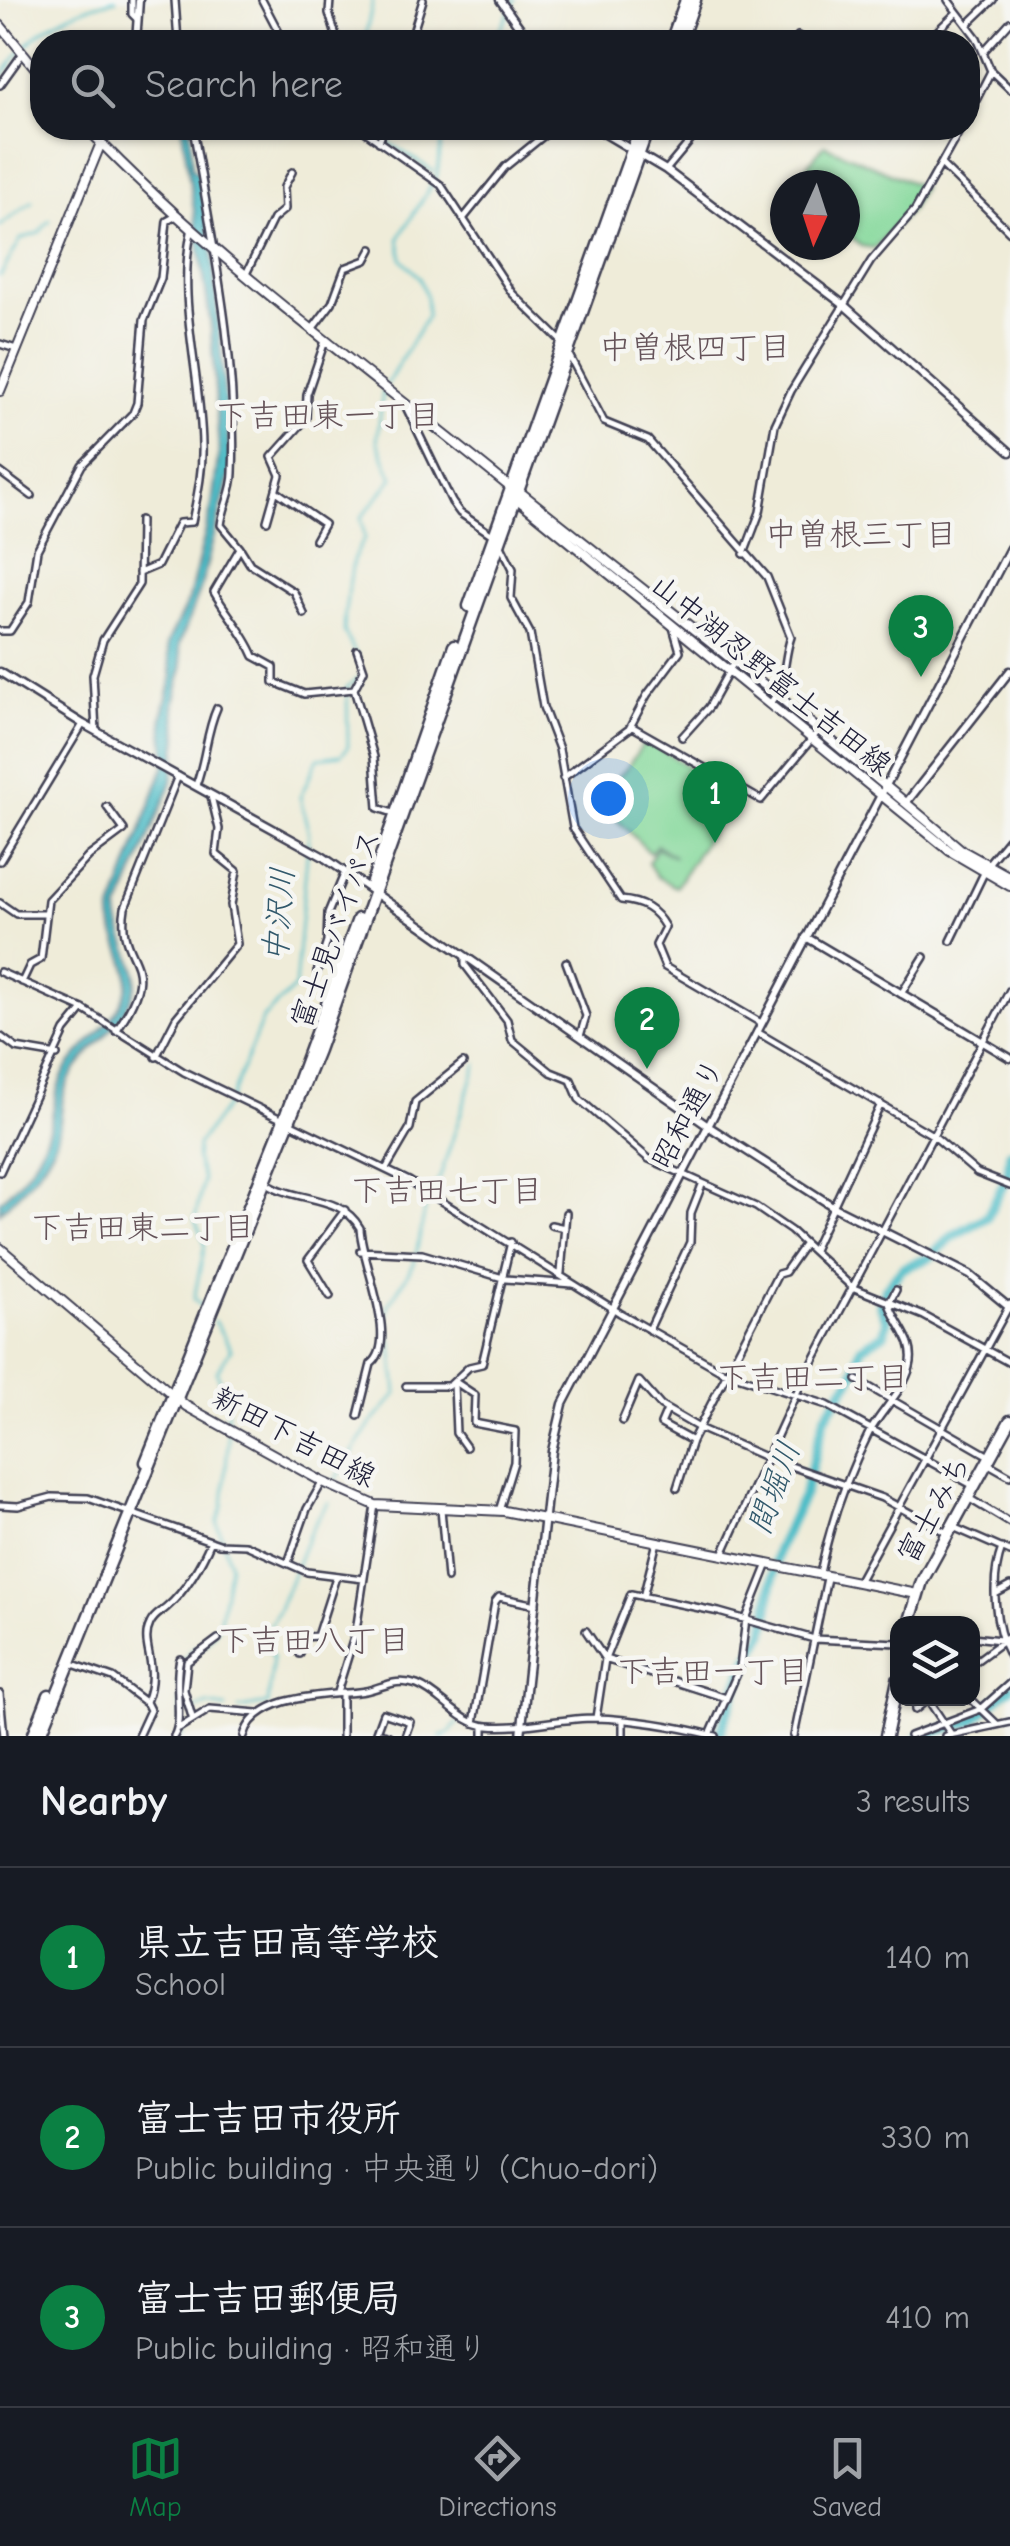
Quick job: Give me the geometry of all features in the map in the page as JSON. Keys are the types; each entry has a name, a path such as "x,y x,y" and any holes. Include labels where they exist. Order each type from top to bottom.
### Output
{"highway":[{"path":"675,30 686,0"},
{"path":"684,30 695,0"},
{"name":"富士見バイパス","path":"372,891 396,813 516,492 638,140"},
{"name":"富士見バイパス","path":"636,150 641,140"},
{"name":"富士見バイパス","path":"33,1736 287,1122 497,540"},
{"name":"富士見バイパス","path":"209,1316 267,1183 287,1122"},
{"name":"富士みち","path":"911,1616 917,1594 949,1529 1010,1421"},
{"name":"富士見バイパス","path":"40,1736 127,1515"},
{"path":"886,1736 892,1706"}],"main road":[{"path":"0,24 30,61"},
{"name":"山中湖忍野富士吉田線","path":"98,140 246,275 675,624 732,665"},
{"path":"0,391 101,143"},
{"name":"山中湖忍野富士吉田線","path":"516,492 817,733 950,851 1010,877"},
{"name":"山中湖忍野富士吉田線","path":"884,789 1010,886"},
{"name":"新田下吉田線","path":"0,1248 175,1398 323,1482 375,1505 499,1511 545,1518 917,1594"}],"street":[{"path":"136,0 137,30"},
{"path":"176,0 177,30"},
{"path":"262,0 278,30"},
{"path":"330,0 334,30"},
{"path":"414,30 423,0"},
{"path":"500,0 521,30"},
{"path":"948,0 969,30"},
{"path":"966,26 993,0"},
{"path":"938,30 955,14"},
{"path":"983,52 1010,22"},
{"path":"980,47 991,71 1010,89"},
{"path":"0,85 24,53"},
{"path":"980,93 991,71"},
{"path":"195,140 212,242 233,440 232,484 221,525 250,564 294,592 304,614"},
{"path":"376,140 441,185 512,294 566,349 604,422 648,440 734,536 776,591 791,637 782,658 783,682 774,698"},
{"path":"463,219 504,167 538,140"},
{"path":"617,140 666,170 844,305 1010,452"},
{"path":"666,170 691,140"},
{"path":"744,554 760,512 775,425 871,261 916,210 956,140"},
{"path":"942,165 1010,232"},
{"path":"246,275 273,219 285,209 284,188 292,172"},
{"path":"0,631 10,632 26,612 37,550 82,465 133,413 142,374 144,320 161,278 168,221 178,215"},
{"path":"140,573 160,563 180,523 192,522 200,476 202,445 186,271 194,227"},
{"path":"314,328 332,303 345,268 366,260 372,249"},
{"path":"267,522 279,469 272,457 306,418 307,394 326,338"},
{"path":"0,344 16,349"},
{"path":"400,397 452,502 460,514 497,540 513,569 511,598 530,633 543,708 560,749 573,828 621,900 640,902 659,916 665,928 656,945 664,967 762,1022"},
{"path":"0,472 32,496"},
{"path":"276,491 324,524 316,540"},
{"path":"96,731 93,675 101,644 132,600 140,573 136,558 143,536 140,520"},
{"path":"240,548 214,592 231,623 247,636 254,656 274,666 274,682 304,694 354,689"},
{"name":"昭和通り","path":"520,1736 558,1417 1010,548"},
{"path":"562,778 630,726 680,652 672,633 675,624"},
{"path":"357,650 364,670 354,689 374,758 378,808 396,813"},
{"path":"682,737 709,707 732,665"},
{"path":"906,803 1010,671"},
{"path":"0,672 83,724 345,872 708,1126 834,1207 970,1276 1010,1306 858,1582"},
{"path":"196,785 210,739 208,728 218,708"},
{"path":"0,861 83,724"},
{"path":"630,726 761,800 817,733"},
{"path":"116,1031 141,981 124,928 124,908 177,775"},
{"path":"156,1057 176,1018 237,944 231,904 236,871 216,854 220,829 211,794"},
{"path":"22,982 30,964 41,959 48,900 89,856 124,830 107,807"},
{"path":"951,941 986,869 1010,837"},
{"path":"317,972 330,930 328,914 345,872"},
{"path":"0,903 16,914 44,914"},
{"path":"806,937 1010,1058"},
{"path":"465,957 469,971 508,1020 512,1040 551,1072 571,1080 579,1099 635,1150 756,1206 852,1287 924,1316 1010,1363"},
{"path":"901,994 924,957"},
{"path":"566,962 586,1016 579,1039"},
{"path":"0,972 83,1009 156,1057 386,1169 722,1371 796,1392 830,1407 974,1486"},
{"path":"723,1554 796,1392 1010,990"},
{"path":"0,1172 65,1032 83,1009"},
{"path":"756,1032 934,1136 970,1169 1010,1186"},
{"path":"0,1036 16,1048 56,1055"},
{"path":"386,1169 410,1128 416,1102 452,1076 462,1063"},
{"path":"812,1252 880,1104"},
{"path":"267,1183 284,1195 335,1204 360,1228 360,1251 383,1342 378,1359 372,1364 358,1416"},
{"path":"649,1330 690,1242 691,1213 702,1184"},
{"path":"330,1296 308,1260 345,1210"},
{"path":"561,1274 566,1213"},
{"path":"551,1226 565,1228"},
{"path":"466,1447 456,1433 455,1384 469,1367 482,1364 511,1242"},
{"path":"677,1488 692,1440 778,1274 804,1245"},
{"path":"360,1251 422,1254 502,1278 576,1284"},
{"path":"884,1301 896,1290"},
{"path":"794,1736 845,1486 871,1430 910,1366 908,1335 894,1321 884,1301"},
{"path":"857,1380 943,1428 1010,1476"},
{"path":"622,1422 639,1381 667,1410 699,1428 765,1458 898,1505 1010,1552"},
{"path":"406,1386 455,1384 475,1395 474,1423 514,1430 514,1462 499,1511"},
{"path":"667,1410 662,1424 692,1440"},
{"path":"288,1562 307,1508 323,1482"},
{"path":"0,1505 18,1506 52,1497 88,1498 127,1515 233,1544 307,1572 363,1579"},
{"path":"967,1497 1010,1523"},
{"path":"342,1736 339,1692 356,1632 375,1505"},
{"path":"441,1510 448,1578"},
{"path":"146,1703 155,1675 145,1638 150,1625 200,1566 211,1541"},
{"path":"642,1597 657,1541"},
{"path":"1002,1548 994,1569 1010,1658"},
{"path":"178,1728 210,1709 258,1713 339,1692 361,1692 403,1682 418,1686 484,1726 596,1718 713,1736 740,1667 746,1619 772,1565"},
{"path":"300,1654 304,1637 317,1636 336,1576"},
{"path":"996,1593 1010,1586"},
{"path":"596,1718 605,1659 632,1594 746,1619 814,1640 890,1643"},
{"path":"474,1723 496,1602 499,1597 536,1604"},
{"path":"586,1632 605,1659 726,1698"},
{"path":"980,1637 1007,1638"},
{"path":"980,1658 1007,1638"},
{"path":"192,1717 184,1690 187,1662 218,1639"},
{"path":"174,1736 178,1728 180,1659"},
{"path":"70,1663 113,1678 146,1703 150,1710 138,1736"},
{"path":"910,1736 981,1709 1010,1683"},
{"path":"0,1694 4,1736"},
{"path":"915,1710 920,1706"},
{"path":"933,1706 950,1735 1010,1722"},
{"path":"978,1706 998,1724"},
{"path":"244,1736 258,1713"},
{"path":"389,1736 376,1732 382,1713 410,1722 405,1736"},
{"path":"623,1722 623,1736"},
{"path":"484,1726 484,1736"},
{"path":"653,1736 654,1726"}],"green space":[{"path":"824,145 922,187 911,210 874,248 860,245 860,170 803,170"},
{"path":"650,743 734,795 676,887 657,877 648,863 657,848 675,857 657,845 650,853 596,799 626,769 643,744"}],"water":[{"path":"184,140 191,140 192,169 198,173 212,249 231,469 200,590 179,645 182,667 174,705 178,737 172,782 118,912 134,968 135,986 115,1025 69,1080 56,1140 46,1160 0,1212 0,1201 24,1177 42,1147 64,1074 109,1020 127,988 127,970 111,914 166,761 162,718 172,678 167,644 189,599 212,506 219,451 211,326"}],"waterway":[{"path":"45,30 80,11 116,0"},
{"name":"中沢川","path":"367,30 373,0"},
{"name":"中沢川","path":"499,30 515,0"},
{"path":"0,81 30,42"},
{"name":"中沢川","path":"384,140 433,171"},
{"name":"中沢川","path":"387,384 427,316 426,295 419,277 402,259 399,238 437,176 442,140"},
{"path":"0,226 33,201"},
{"path":"0,276 21,239 39,233 50,220"},
{"name":"中沢川","path":"357,657 344,631 353,560 365,538 361,518 393,478 377,441 383,391"},
{"name":"中沢川","path":"202,1307 194,1299 205,1244 195,1220 203,1180 196,1160 197,1145 229,1102 263,1018 295,987 309,834 300,797 318,758 341,755 348,747 347,687 358,678"},
{"path":"335,1481 370,1425 397,1394 392,1344 385,1322 389,1304 414,1264 427,1200 440,1177 477,1064"},
{"name":"間堀川","path":"719,1736 746,1664 765,1632 777,1550 804,1494 825,1417 854,1374 861,1348 884,1334 887,1320 880,1305 886,1288 903,1268 929,1258 954,1235 987,1217 1008,1175 1010,1153"},
{"name":"中沢川","path":"180,1687 184,1658 193,1648 206,1644 219,1625 230,1564 217,1522 223,1507 228,1443 227,1408 217,1371 231,1349 214,1321"},
{"path":"239,1709 268,1704 273,1658 261,1639 280,1606 309,1534 329,1502"},
{"path":"919,1736 971,1722 1010,1687"},
{"name":"中沢川","path":"180,1700 182,1736"},
{"path":"190,1711 207,1705 226,1708"},
{"path":"440,1736 449,1733 457,1723"}],"place":[{"name":"富士吉田郵便局","path":"921,677"},
{"name":"県立吉田高等学校","path":"715,843"},
{"name":"富士吉田市役所","path":"647,1069"}],"district":[{"name":"中曽根四丁目","path":"695,347"},
{"name":"下吉田東一丁目","path":"328,415"},
{"name":"中曽根三丁目","path":"861,534"},
{"name":"下吉田七丁目","path":"447,1190"},
{"name":"下吉田東二丁目","path":"143,1227"},
{"name":"下吉田二丁目","path":"813,1377"},
{"name":"下吉田八丁目","path":"314,1640"},
{"name":"下吉田一丁目","path":"713,1671"}]}
